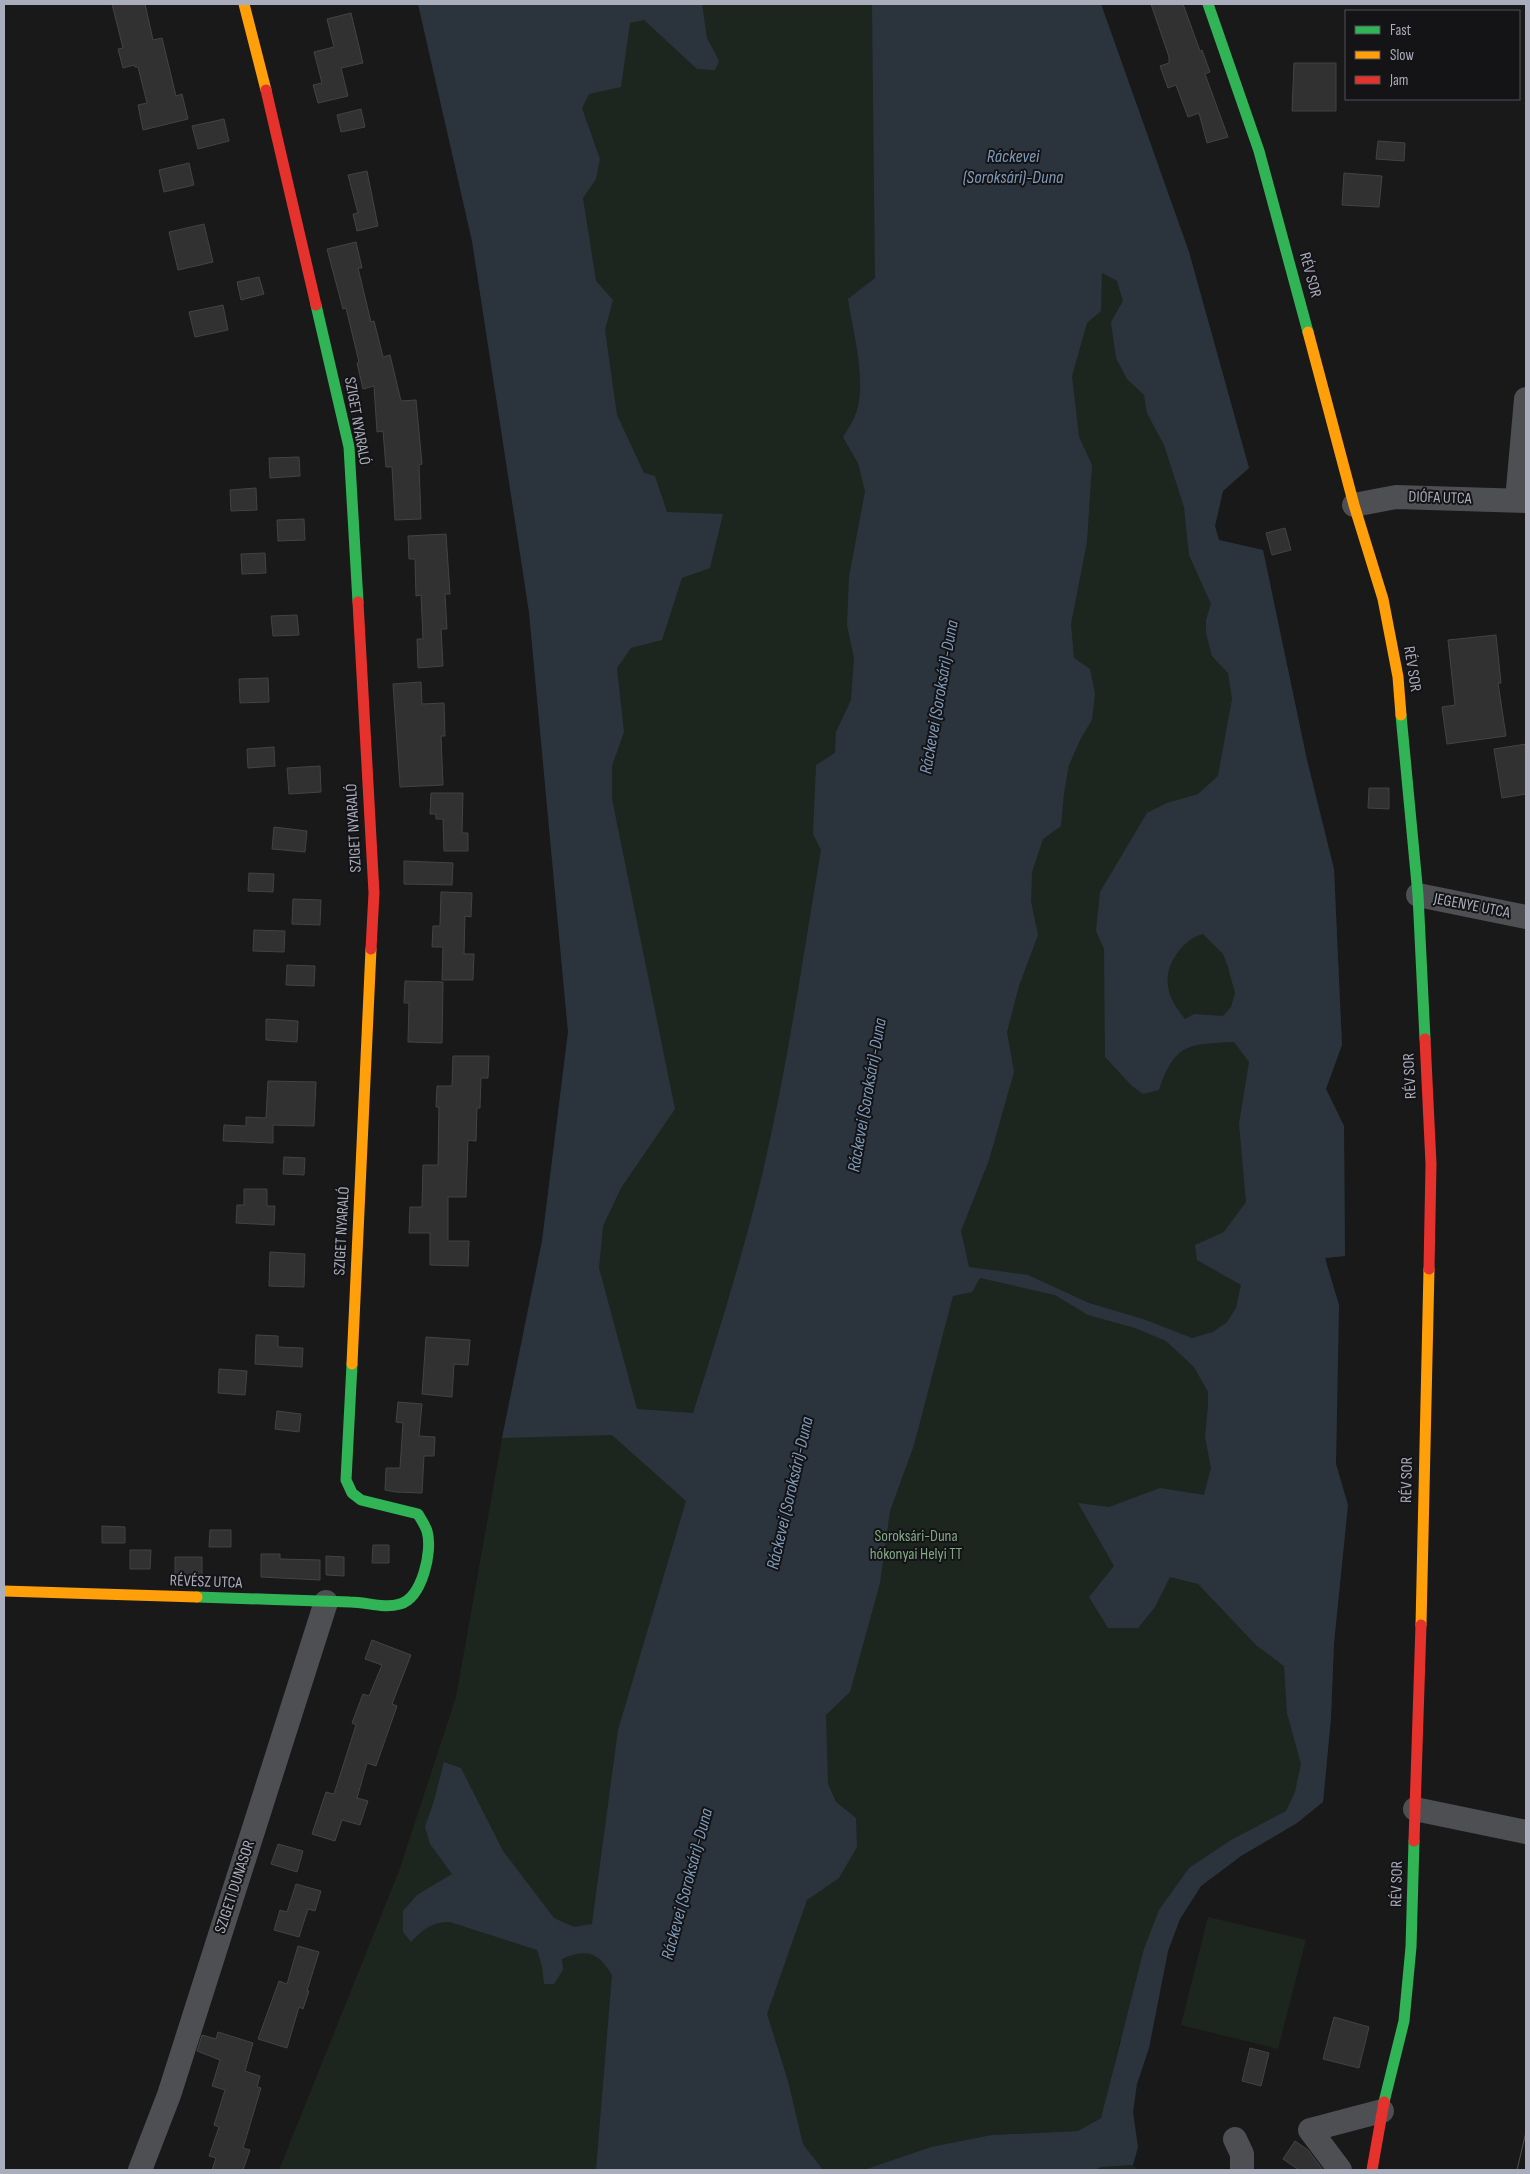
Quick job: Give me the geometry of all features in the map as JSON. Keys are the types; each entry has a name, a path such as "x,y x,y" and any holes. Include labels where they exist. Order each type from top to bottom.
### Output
{"street":[{"name":"SZIGET NYARALÓ","path":"244,4 269,100 349,447 374,893 346,1480 350,1491 369,1504 384,1505 418,1514 429,1533 424,1574 417,1595 406,1602"},
{"name":"RÉV SOR","path":"1208,4 1259,151 1354,505 1383,599 1398,677 1418,895 1431,1164 1420,1659 1411,1947 1404,2021 1382,2111 1372,2170"},
{"path":"1522,500 1526,399"},
{"name":"DIÓFA UTCA","path":"1354,505 1396,497 1522,500"},
{"name":"JEGENYE UTCA","path":"1418,895 1526,917"},
{"name":"RÉVÉSZ UTCA","path":"4,1591 394,1606 406,1602"},
{"name":"SZIGETI DUNASOR","path":"140,2170 172,2086 326,1602"},
{"path":"1415,1809 1526,1832"},
{"path":"1340,2170 1310,2130 1382,2111"},
{"path":"1235,2139 1242,2154 1242,2170"}],"green space":[{"name":"Soroksári-Duna hókonyai Helyi TT","path":"418,4 1101,4 1189,252 1249,468 1223,491 1215,526 1219,540 1263,550 1307,760 1334,869 1342,1045 1326,1089 1344,1126 1345,1256 1325,1258 1339,1305 1336,1464 1348,1505 1334,1643 1331,1718 1323,1802 1297,1823 1241,1856 1201,1886 1180,1919 1168,1951 1149,2048 1120,2040 1102,2117 1079,2131 993,2135 1045,2170 279,2170 399,1871 456,1697 502,1438 542,1241 568,1032 529,612 472,241"},
{"path":"1208,1917 1306,1940 1278,2049 1181,2025"},
{"path":"1133,2165 1138,2170 1095,2170 1101,2167"}],"water":[{"name":"Ráckevei (Soroksári)-Duna","path":"418,4 702,4 707,38 719,61 715,70 697,69 644,20 630,23 621,87 589,94 582,108 600,159 596,179 583,198 596,281 613,300 605,330 617,415 644,473 655,476 667,512 723,514 710,568 682,578 662,640 631,648 617,668 624,732 612,766 612,799 675,1109 621,1188 603,1226 599,1268 637,1409 693,1413 752,1216 769,1146 785,1062 821,850 813,834 816,765 835,753 836,732 851,700 854,658 847,625 849,577 865,491 858,463 843,437 855,416 859,403 860,389 858,358 848,299 875,278 872,4 1101,4 1189,252 1249,468 1223,491 1215,526 1219,540 1263,550 1307,760 1334,869 1342,1045 1326,1089 1344,1126 1345,1256 1325,1258 1339,1305 1336,1464 1348,1505 1334,1643 1331,1718 1323,1802 1297,1823 1241,1856 1201,1886 1180,1919 1168,1951 1149,2048 1137,2084 1133,2112 1138,2147 1133,2165 1101,2167 1095,2170 864,2170 931,2147 992,2135 1078,2131 1101,2118 1144,1949 1159,1910 1189,1868 1231,1840 1286,1811 1295,1792 1301,1764 1287,1713 1284,1666 1256,1645 1198,1584 1170,1577 1155,1607 1138,1628 1108,1628 1089,1597 1114,1566 1078,1503 1109,1507 1160,1488 1204,1495 1211,1468 1205,1437 1208,1392 1194,1367 1166,1341 1135,1328 1088,1315 1055,1295 980,1278 972,1292 953,1296 914,1445 890,1511 880,1583 850,1692 826,1715 828,1784 836,1802 856,1818 857,1847 839,1878 807,1900 767,2014 788,2081 803,2144 823,2170 596,2170 612,1975 607,1967 602,1961 591,1954 578,1954 562,1959 563,1970 554,1984 544,1984 542,1966 537,1950 450,1922 438,1923 428,1927 411,1942 403,1932 403,1911 417,1895 452,1874 430,1844 425,1827 444,1762 461,1768 503,1851 554,1918 574,1927 592,1924 618,1730 686,1501 612,1435 502,1438 542,1241 568,1032 529,612 472,241","holes":["1102,273 1117,281 1123,301 1111,322 1116,358 1127,379 1144,395 1147,413 1164,445 1184,507 1189,555 1211,604 1206,620 1206,633 1212,656 1228,673 1232,699 1218,776 1198,794 1167,803 1147,813 1100,892 1096,931 1104,949 1105,1057 1132,1086 1143,1094 1159,1090 1171,1063 1185,1049 1194,1046 1234,1042 1249,1062 1239,1124 1246,1202 1224,1232 1195,1245 1197,1260 1241,1285 1236,1308 1227,1322 1213,1332 1192,1338 1143,1319 1089,1303 1028,1275 969,1267 961,1231 989,1160 1014,1072 1007,1032 1019,986 1038,935 1031,901 1032,872 1043,839 1061,826 1069,765 1081,738 1092,720 1095,694 1090,669 1074,658 1071,624 1087,542 1092,465 1079,437 1072,376 1087,323 1101,311","1203,934 1223,954 1235,993 1231,1007 1223,1016 1194,1014 1185,1019 1170,995 1168,987 1169,970 1172,961 1183,946"]}],"building":[{"path":"112,4 145,4 153,40 162,38 176,96 182,94 188,119 143,130 138,105 147,103 138,67 134,65 123,68 118,49 123,48"},
{"path":"1151,4 1183,4 1200,51 1202,50 1210,72 1205,74 1228,137 1207,143 1199,113 1188,117 1176,85 1168,88 1160,66 1169,63 1169,57"},
{"path":"351,13 363,63 341,68 348,96 318,103 313,85 322,83 314,52 334,47 327,19"},
{"path":"1294,63 1336,63 1336,111 1292,111"},
{"path":"361,109 365,127 341,132 337,115"},
{"path":"224,119 229,141 198,149 192,126"},
{"path":"1378,141 1405,143 1404,161 1376,159"},
{"path":"189,163 194,185 164,192 159,170"},
{"path":"367,171 378,226 357,231 353,214 358,213 348,175"},
{"path":"1344,173 1382,176 1379,207 1342,205"},
{"path":"204,224 213,262 178,270 169,232"},
{"path":"356,242 362,268 358,268 371,322 374,321 383,357 390,355 401,401 416,400 422,464 419,465 421,519 395,520 392,467 386,467 383,431 377,432 374,386 363,389 357,363 359,362 346,308 343,309 327,249"},
{"path":"259,277 264,294 241,300 237,282"},
{"path":"223,305 228,330 195,337 189,312"},
{"path":"299,457 300,476 270,478 269,458"},
{"path":"256,488 257,510 231,511 230,490"},
{"path":"304,519 305,540 278,541 277,520"},
{"path":"1285,528 1291,550 1272,555 1266,533"},
{"path":"446,534 450,594 445,594 447,629 441,629 443,666 418,668 417,639 423,639 421,595 416,596 415,559 409,559 408,536"},
{"path":"265,553 266,573 242,574 241,554"},
{"path":"297,615 299,635 273,636 271,616"},
{"path":"1496,635 1501,683 1498,683 1506,736 1447,744 1442,707 1455,705 1448,640"},
{"path":"268,678 269,702 240,703 239,679"},
{"path":"421,682 422,704 444,703 445,736 441,736 443,785 400,787 393,684"},
{"path":"1526,744 1526,794 1502,798 1494,749"},
{"path":"274,747 275,766 248,768 247,749"},
{"path":"320,766 321,792 289,794 287,768"},
{"path":"1369,788 1389,788 1389,809 1368,808"},
{"path":"431,793 463,793 462,833 468,833 468,851 444,851 443,819 436,819 436,814 430,814"},
{"path":"274,827 307,831 305,852 272,849"},
{"path":"404,861 453,863 452,885 404,884"},
{"path":"249,873 274,874 273,892 248,891"},
{"path":"441,892 472,893 471,917 465,916 464,954 474,954 473,980 442,980 443,947 432,947 433,926 440,926"},
{"path":"293,899 321,900 320,925 292,924"},
{"path":"254,930 285,931 284,952 253,951"},
{"path":"287,965 315,966 314,986 286,985"},
{"path":"405,981 443,982 442,1043 408,1042 409,1003 404,1003"},
{"path":"266,1019 298,1021 297,1042 266,1040"},
{"path":"453,1056 489,1056 488,1078 481,1078 480,1108 477,1108 476,1141 468,1140 466,1197 448,1197 448,1241 469,1241 468,1266 430,1265 430,1233 409,1233 410,1207 422,1207 423,1165 438,1165 439,1107 436,1107 437,1086 452,1086"},
{"path":"268,1081 316,1082 314,1126 273,1125 273,1143 223,1141 224,1125 246,1126 246,1117 266,1118"},
{"path":"284,1157 305,1158 304,1175 283,1174"},
{"path":"244,1189 267,1189 267,1206 275,1206 274,1225 236,1223 237,1205 244,1205"},
{"path":"270,1252 305,1254 304,1287 269,1286"},
{"path":"256,1335 278,1336 278,1347 303,1348 302,1367 255,1364"},
{"path":"426,1337 470,1340 468,1365 454,1364 452,1397 422,1394"},
{"path":"219,1369 247,1371 245,1395 218,1393"},
{"path":"398,1402 422,1404 419,1436 435,1437 434,1456 424,1456 422,1493 385,1490 386,1468 400,1468 403,1423 396,1422"},
{"path":"277,1411 301,1414 299,1432 275,1429"},
{"path":"102,1526 125,1527 125,1543 102,1543"},
{"path":"210,1530 231,1530 231,1547 209,1547"},
{"path":"373,1545 389,1545 389,1563 372,1563"},
{"path":"130,1550 151,1550 150,1569 130,1569"},
{"path":"261,1554 280,1554 280,1559 320,1560 320,1580 261,1577"},
{"path":"326,1556 344,1557 344,1576 326,1575"},
{"path":"175,1557 202,1557 202,1575 175,1574"},
{"path":"372,1640 411,1655 392,1704 397,1706 376,1766 367,1763 357,1798 368,1801 360,1825 342,1820 335,1841 312,1834 326,1792 334,1794 356,1725 352,1723 363,1694 369,1696 382,1665 365,1659"},
{"path":"278,1844 303,1851 297,1872 271,1864"},
{"path":"296,1884 321,1891 315,1911 308,1909 299,1937 274,1930 280,1910 287,1912"},
{"path":"298,1946 319,1952 303,2009 299,2007 287,2048 258,2039 279,1981 287,1984"},
{"path":"1334,2017 1369,2027 1359,2068 1323,2059"},
{"path":"218,2032 253,2043 245,2071 260,2076 257,2087 261,2088 243,2148 250,2150 243,2170 212,2170 216,2158 209,2156 219,2127 214,2125 225,2090 212,2086 220,2060 197,2051 202,2035 216,2039"},
{"path":"1250,2048 1269,2053 1261,2086 1242,2081"},
{"path":"1295,2141 1308,2150 1323,2170 1299,2170 1283,2159"}],"tram line":[{"path":"1517,2170 1526,2132"}],"traffic: fast":[{"path":"1208,4 1259,151 1308,332"},
{"path":"316,305 349,447 358,602"},
{"path":"1401,715 1418,895 1425,1039"},
{"path":"197,1597 356,1602 387,1606 400,1604 408,1600 420,1584 427,1561 428,1540 427,1531 418,1514 361,1500 352,1493 346,1480 352,1364"},
{"path":"1384,2102 1404,2021 1411,1947 1414,1841"}],"traffic: slow":[{"path":"244,4 266,90"},
{"path":"1308,332 1354,505 1383,599 1398,677 1401,715"},
{"path":"352,1364 371,949"},
{"path":"1421,1625 1429,1269"},
{"path":"4,1591 197,1597"}],"traffic: jam":[{"path":"266,90 316,305"},
{"path":"358,602 374,893 371,949"},
{"path":"1425,1039 1431,1164 1429,1269"},
{"path":"1414,1841 1421,1625"},
{"path":"1372,2170 1384,2102"}]}
